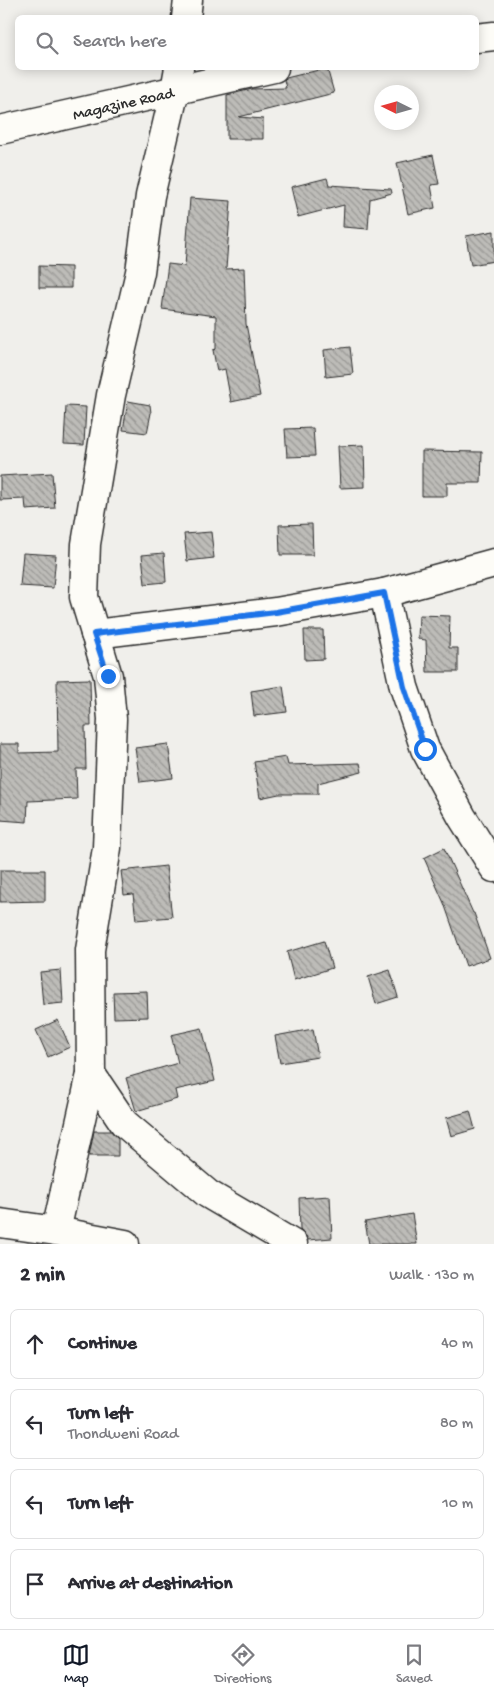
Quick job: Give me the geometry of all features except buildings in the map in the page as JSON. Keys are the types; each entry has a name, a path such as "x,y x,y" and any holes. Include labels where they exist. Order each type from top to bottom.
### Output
{"street":[{"path":"186,15 188,0"},
{"path":"479,38 494,36"},
{"name":"Magazine Road","path":"0,130 177,78 255,70"},
{"path":"56,1231 91,1074 90,950 108,848 112,719 108,676 84,597 86,544 110,395 140,272 150,196 177,78"},
{"path":"94,634 276,612 384,593 494,563"},
{"path":"384,593 404,687 425,749 462,817 494,868"},
{"path":"91,1074 124,1123 208,1194 293,1244"},
{"path":"0,1223 125,1244"}],"route":[{"path":"108,676 94,634 276,612 384,593 404,687 425,749"}]}
